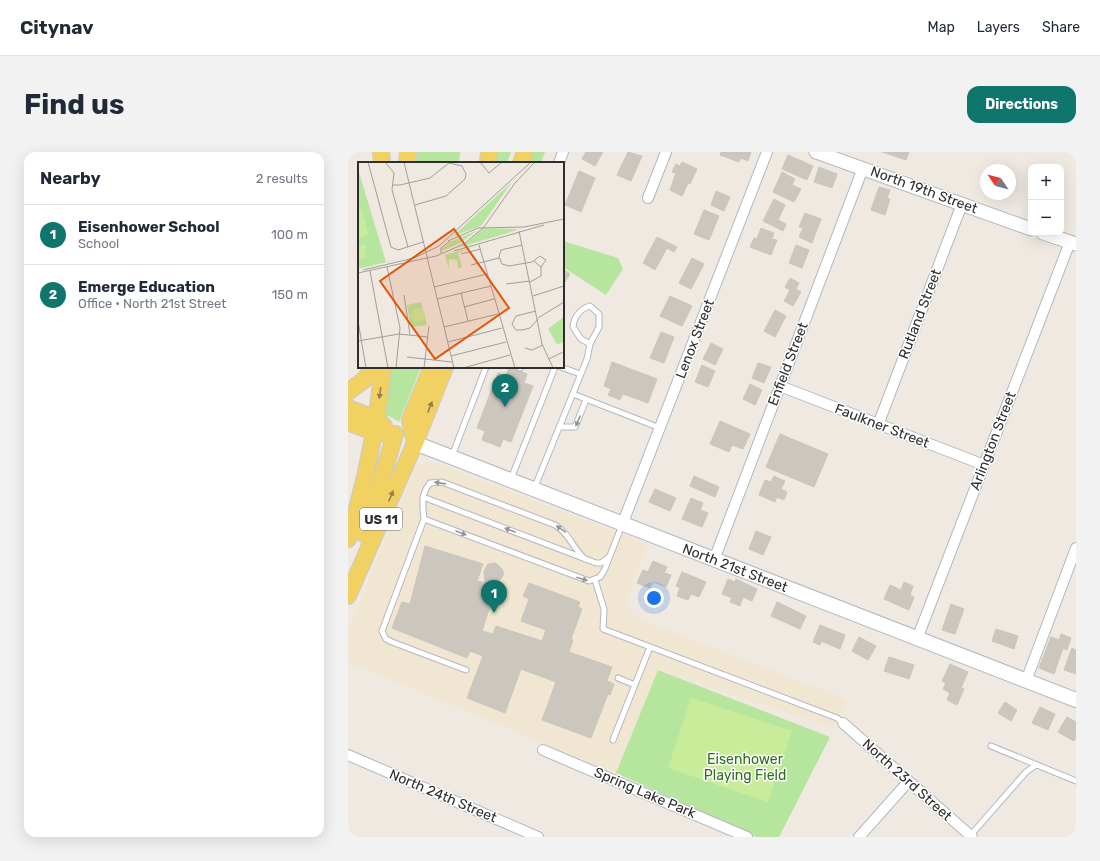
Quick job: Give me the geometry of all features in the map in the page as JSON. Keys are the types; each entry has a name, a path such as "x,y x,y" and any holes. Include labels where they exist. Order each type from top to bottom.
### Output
{"main road":[{"path":"381,152 382,162"},
{"path":"407,162 408,152"},
{"path":"477,162 478,152"},
{"path":"488,162 489,152"},
{"path":"521,162 525,152"},
{"path":"348,392 364,380 373,368"},
{"name":"US 11","path":"348,539 361,496 375,426 383,368"},
{"path":"415,443 410,420 432,368"},
{"name":"US 11","path":"348,595 415,443 445,368"},
{"name":"North 21st Street","path":"348,408 375,426 415,443 622,525 1076,700"},
{"name":"North 21st Street","path":"348,422 375,426"},
{"path":"348,595 395,434"}],"street":[{"path":"559,162 563,152"},
{"path":"648,198 666,152"},
{"name":"Lenox Street","path":"622,525 767,152"},
{"name":"North 19th Street","path":"816,152 1028,228"},
{"name":"Enfield Street","path":"714,560 863,168"},
{"name":"Rutland Street","path":"878,425 962,204"},
{"path":"1053,236 1073,243"},
{"name":"Arlington Street","path":"917,639 984,465 1073,243"},
{"name":"Faulkner Street","path":"780,386 984,465"},
{"path":"1026,681 1076,548"},
{"name":"North 23rd Street","path":"843,723 970,837"},
{"name":"Spring Lake Park","path":"543,750 747,837"},
{"name":"North 24th Street","path":"348,755 538,837"},
{"path":"859,837 908,782"}],"lane":[{"path":"533,490 587,359 590,344 599,327 599,314 590,306 585,308 577,315 573,327 579,336 590,344"},
{"path":"451,457 486,368"},
{"path":"510,480 555,368"},
{"path":"564,368 580,374"},
{"path":"572,394 660,428"},
{"path":"559,426 575,427 586,400"},
{"path":"466,670 392,642 386,639 382,631 382,627 424,520 422,504 426,488 433,482 449,484 555,526 567,534 578,552 585,559"},
{"path":"423,497 585,559 601,563 610,556"},
{"path":"424,520 583,580 595,580 600,577 604,571 622,525"},
{"path":"595,580 604,609 603,629 837,718 843,723"},
{"path":"613,740 650,647"},
{"path":"618,678 635,685"},
{"path":"991,746 1076,781"},
{"path":"970,837 1026,772 1036,765"}],"shaded area":[{"path":"432,462 648,544 624,606 641,620 848,700 833,728 658,670 616,773 348,662 348,631 415,467 423,463"}],"green space":[{"path":"417,152 460,152 459,162 416,162"},
{"path":"495,152 511,152 507,162 495,162"},
{"path":"534,152 545,152 541,162 530,162"},
{"path":"564,241 618,258 623,269 606,295 564,268"},
{"path":"386,368 421,368 399,422 391,417 381,414"},
{"name":"Eisenhower Playing Field","path":"658,670 830,737 779,837 756,837 616,773"},
{"path":"691,698 792,731 768,802 668,768"}],"building":[{"path":"586,152 603,152 595,166 582,159"},
{"path":"628,152 642,156 631,181 617,175"},
{"path":"721,152 751,152 748,161 741,158 739,162 720,155"},
{"path":"882,152 909,152 906,160"},
{"path":"788,155 813,166 807,180 782,169"},
{"path":"682,162 697,169 682,196 670,190 676,173 672,172 676,164 680,166"},
{"path":"819,167 837,174 832,188 814,182"},
{"path":"579,171 595,178 581,212 565,205"},
{"path":"782,172 795,179 792,185 801,189 794,202 773,192"},
{"path":"879,187 890,190 887,198 890,199 885,215 871,210"},
{"path":"716,191 730,197 724,211 711,205"},
{"path":"774,199 785,205 778,220 786,224 783,231 763,221"},
{"path":"704,210 719,216 709,240 694,234"},
{"path":"805,213 821,219 812,243 799,237 803,228 799,227"},
{"path":"761,228 774,233 772,239 777,240 771,255 750,247 754,238 757,239"},
{"path":"657,237 677,247 674,252 667,248 655,270 643,263"},
{"path":"796,245 809,250 802,268 789,263"},
{"path":"692,258 704,264 691,289 679,283"},
{"path":"564,270 570,274 564,283"},
{"path":"790,278 799,283 796,289 801,292 793,306 784,301 790,290 785,287"},
{"path":"670,296 692,306 682,326 660,316"},
{"path":"775,310 786,316 775,337 764,331"},
{"path":"661,332 674,337 664,363 650,358"},
{"path":"711,343 723,349 715,365 703,359"},
{"path":"612,362 657,379 648,403 623,394 620,400 608,395 611,389 604,386"},
{"path":"758,363 771,367 764,383 752,378"},
{"path":"702,365 715,371 708,387 695,382"},
{"path":"509,368 512,368 527,374 524,383 533,386 511,442 503,439 500,447 482,440 485,431 477,428 498,373 506,376"},
{"path":"750,384 762,390 755,405 743,399"},
{"path":"720,421 750,434 743,449 732,445 729,452 710,444"},
{"path":"780,434 828,454 814,487 766,467"},
{"path":"694,476 719,487 715,497 690,486"},
{"path":"774,476 785,481 781,489 787,492 784,500 777,497 775,502 759,495 765,480 771,482"},
{"path":"655,489 676,498 670,511 649,502"},
{"path":"691,498 703,503 700,510 708,513 702,527 682,519"},
{"path":"756,531 771,537 763,555 749,549"},
{"path":"425,546 483,564 477,581 485,583 484,571 488,564 496,563 502,569 504,574 495,587 482,631 493,634 496,626 542,641 546,630 521,621 529,599 523,596 529,583 580,602 578,607 582,609 571,639 573,640 569,652 612,667 607,681 614,684 610,695 608,694 591,738 542,720 556,682 521,669 505,713 467,698 483,656 470,651 467,658 392,628 402,602 410,604"},
{"path":"653,561 667,567 664,573 671,575 666,587 653,582 650,588 637,583 643,570 648,572"},
{"path":"682,572 706,582 699,597 691,594 688,600 677,596 680,588 676,586"},
{"path":"728,579 735,582 736,579 757,589 752,601 743,597 740,606 730,602 732,598 722,594"},
{"path":"904,582 913,586 910,595 914,597 909,610 884,599 890,585 901,590"},
{"path":"777,602 806,616 800,629 771,616"},
{"path":"951,604 964,609 955,634 942,630"},
{"path":"820,625 845,635 840,649 821,641 820,645 813,642"},
{"path":"996,629 1018,636 1014,649 992,641"},
{"path":"1061,634 1071,638 1067,650 1063,648 1054,674 1039,668 1051,637 1059,640"},
{"path":"859,637 876,646 868,660 852,651"},
{"path":"1072,648 1076,650 1076,674 1064,670"},
{"path":"889,657 914,665 909,679 884,671"},
{"path":"950,664 968,672 961,688 964,689 957,705 947,700 950,693 943,689 946,683 942,681"},
{"path":"1005,702 1017,710 1011,721 998,713"},
{"path":"1040,707 1055,714 1048,730 1032,723"},
{"path":"1067,717 1076,722 1076,738 1074,741 1058,732"}],"place":[{"name":"Emerge Education","path":"505,407"},
{"name":"Eisenhower School","path":"494,613"}]}
